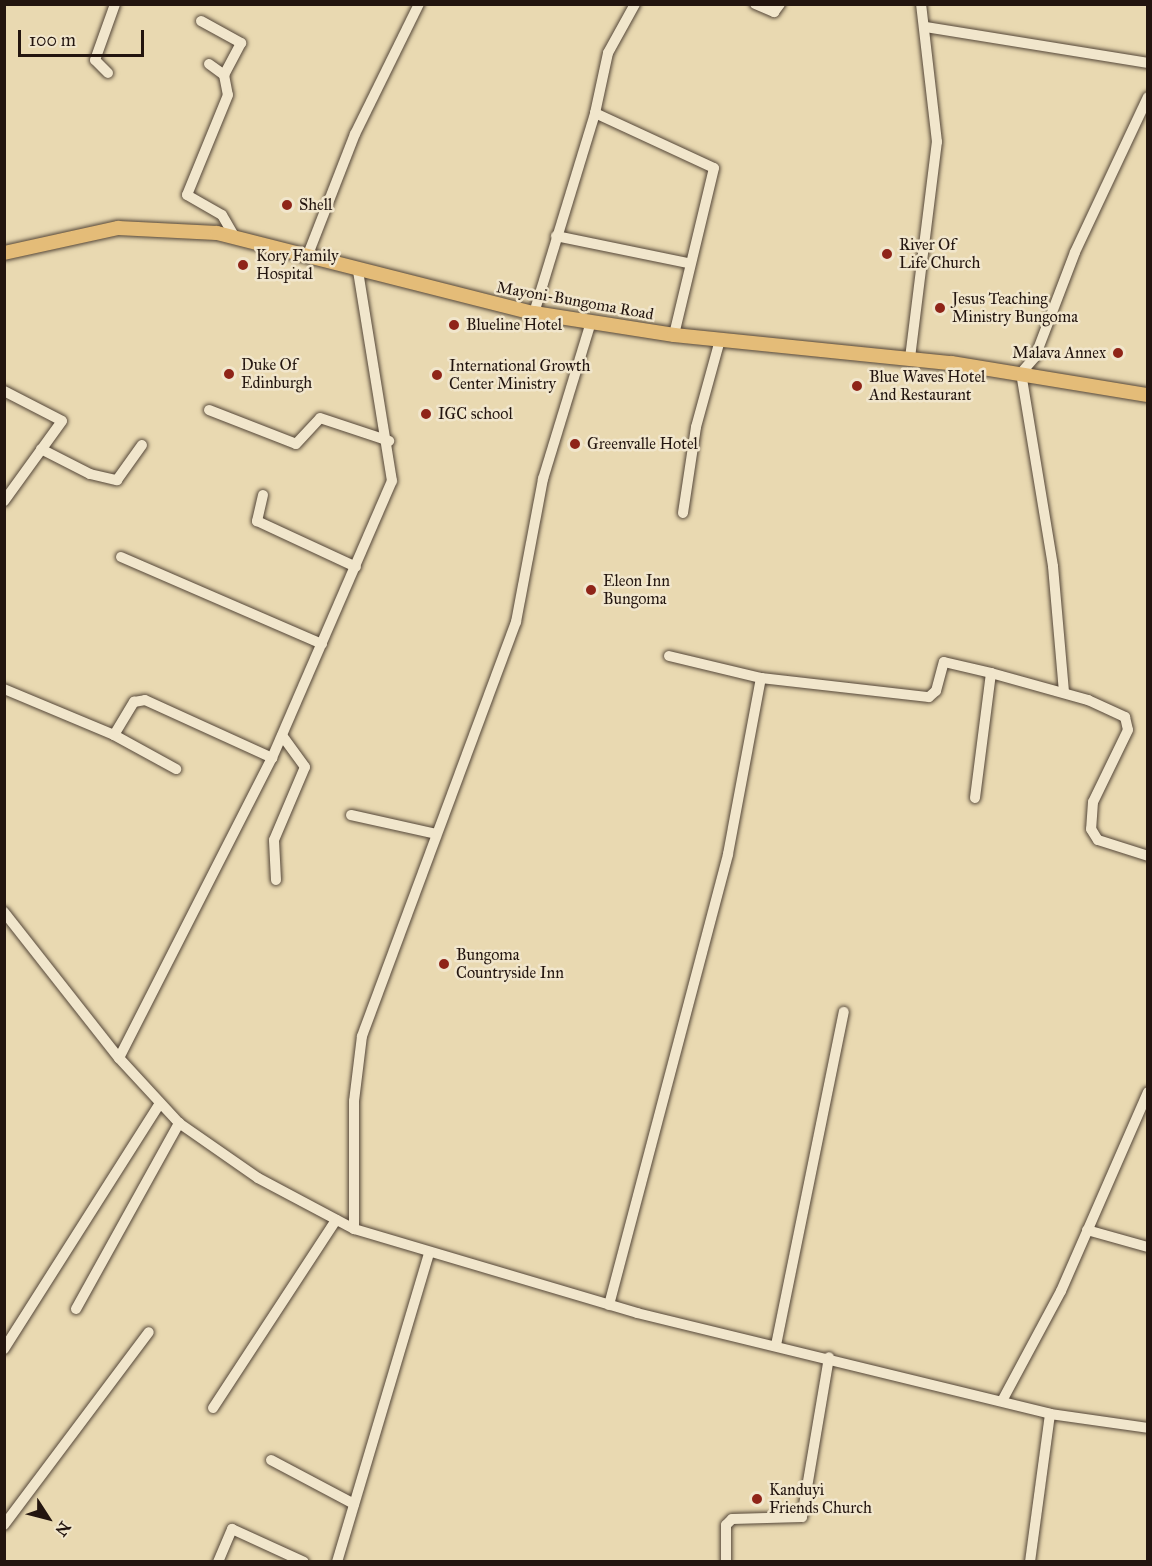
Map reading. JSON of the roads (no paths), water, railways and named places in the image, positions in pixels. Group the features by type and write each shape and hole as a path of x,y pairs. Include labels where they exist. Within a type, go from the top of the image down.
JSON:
{"main road":[{"name":"Mayoni-Bungoma Road","path":"4,253 118,228 234,236 307,257 534,313 674,335 910,358 1021,373 1148,395"}],"street":[{"path":"108,73 94,60 115,4"},
{"path":"307,257 356,134 419,4"},
{"path":"534,313 595,113 608,53 635,4"},
{"path":"755,4 774,12 780,4"},
{"path":"910,358 937,142 926,27 921,4"},
{"path":"201,21 241,43 224,75 228,95 187,195 222,215 234,236"},
{"path":"926,27 1148,63"},
{"path":"209,64 224,75"},
{"path":"1064,692 1053,566 1021,373 1035,357 1075,252 1148,97"},
{"path":"595,113 712,165 688,263 674,335"},
{"path":"556,236 688,263"},
{"path":"119,1058 272,758 394,475 358,270"},
{"path":"354,1229 354,1101 362,1036 435,834 516,622 543,479 591,322"},
{"path":"683,513 696,427 720,340"},
{"path":"4,391 62,421 4,501"},
{"path":"209,410 296,444 320,418 389,441"},
{"path":"41,448 90,474 117,480 142,445"},
{"path":"263,495 257,521 356,567"},
{"path":"121,557 322,644"},
{"path":"669,656 761,678 929,697 936,691 944,662 1064,692 1121,713 1128,721 1093,802 1091,829 1098,840 1148,856"},
{"path":"975,798 991,673"},
{"path":"609,1305 728,854 761,678"},
{"path":"4,689 114,735 176,769"},
{"path":"114,735 134,702 144,700 272,758"},
{"path":"276,880 274,840 305,767 282,735"},
{"path":"351,816 435,834"},
{"path":"4,912 119,1058 159,1105 179,1124 258,1178 354,1229 609,1305 829,1357 1050,1414 1148,1428"},
{"path":"776,1345 844,1012"},
{"path":"1002,1401 1087,1230 1148,1092"},
{"path":"4,1349 159,1105"},
{"path":"76,1309 179,1124"},
{"path":"213,1408 336,1220"},
{"path":"1087,1230 1148,1247"},
{"path":"337,1562 429,1253"},
{"path":"4,1525 148,1332"},
{"path":"726,1562 726,1525 732,1519 802,1517 829,1357"},
{"path":"1030,1562 1050,1414"},
{"path":"271,1460 354,1504"},
{"path":"218,1562 232,1529 304,1562"}],"place":[{"name":"Shell","path":"287,205"},
{"name":"River Of Life Church","path":"887,254"},
{"name":"Kory Family Hospital","path":"243,265"},
{"name":"Jesus Teaching Ministry Bungoma","path":"940,308"},
{"name":"Blueline Hotel","path":"454,325"},
{"name":"Malava Annex","path":"1118,353"},
{"name":"Duke Of Edinburgh","path":"229,374"},
{"name":"International Growth Center Ministry","path":"437,375"},
{"name":"Blue Waves Hotel And Restaurant","path":"857,386"},
{"name":"IGC school","path":"426,414"},
{"name":"Greenvalle Hotel","path":"575,444"},
{"name":"Eleon Inn Bungoma","path":"591,590"},
{"name":"Bungoma Countryside Inn","path":"444,964"},
{"name":"Kanduyi Friends Church","path":"757,1499"}]}
